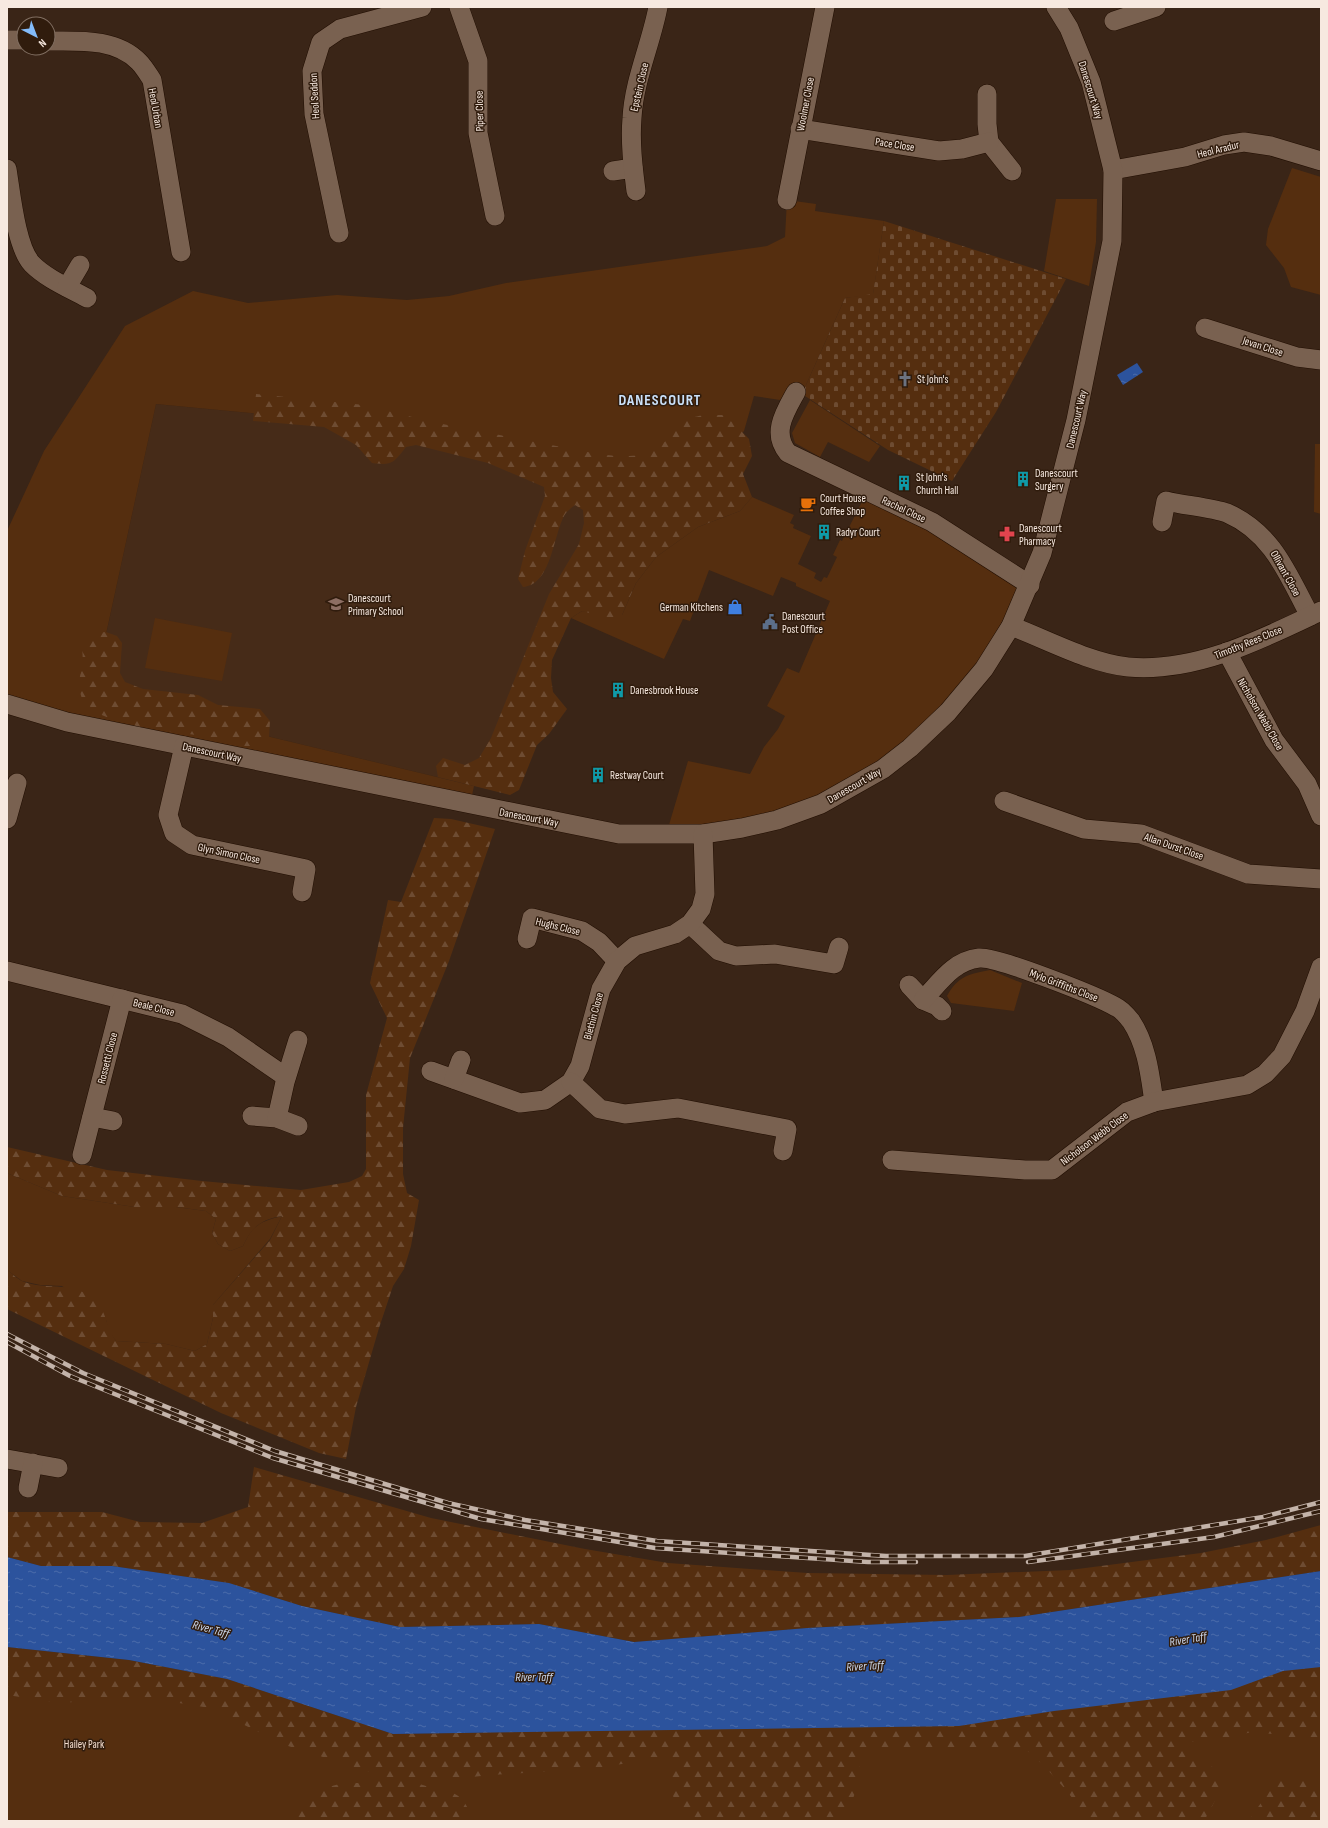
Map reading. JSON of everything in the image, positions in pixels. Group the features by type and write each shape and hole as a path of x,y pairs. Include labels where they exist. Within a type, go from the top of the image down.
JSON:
{"street":[{"name":"Heol Seddon","path":"339,232 314,114 312,71 321,42 340,29 422,7"},
{"name":"Piper Close","path":"459,7 478,61 478,133 495,216"},
{"name":"Epstein Close","path":"636,192 633,168 632,117 638,85 654,30 658,7"},
{"name":"Woolmer Close","path":"787,200 825,7"},
{"name":"Danescourt Way","path":"7,704 67,722 619,834 703,834 742,828 821,804 884,769 910,748 948,712 984,669 1011,626 1030,585 1044,546 1076,420 1112,241 1113,170 1091,82 1069,28 1056,7"},
{"path":"1114,21 1156,7"},
{"name":"Heol Urban","path":"56,41 95,42 123,51 139,62 152,80 181,252"},
{"path":"987,94 987,124 989,142 1012,171"},
{"name":"Pace Close","path":"800,129 939,151 962,149 989,142"},
{"name":"Heol Aradur","path":"1113,170 1185,157 1224,145 1244,142 1272,146 1321,161"},
{"path":"613,171 633,168"},
{"path":"7,169 22,248 31,263 43,273 87,298"},
{"path":"67,287 80,265"},
{"name":"Jevan Close","path":"1205,328 1297,357 1321,360"},
{"name":"Rachel Close","path":"796,392 777,412 779,438 782,446 788,453 932,522 1030,585"},
{"name":"Ollivant Close","path":"1162,522 1166,501 1226,513 1252,529 1272,547 1315,614"},
{"name":"Timothy Rees Close","path":"1011,626 1094,659 1128,667 1152,667 1181,664 1227,652 1315,614"},
{"name":"Nicholson Webb Close","path":"1227,652 1274,740 1314,780 1321,816"},
{"name":"Glyn Simon Close","path":"184,746 168,815 174,833 192,845 306,869 302,892"},
{"path":"8,813 17,783"},
{"name":"Allan Durst Close","path":"1004,801 1084,829 1141,834 1248,874 1321,879"},
{"name":"Blethin Close","path":"431,1071 520,1103 545,1100 571,1082 580,1066 600,989 617,961 635,946 675,934 690,924 700,909 705,894 703,834"},
{"name":"Hughs Close","path":"527,939 532,918 582,931 599,942 617,961"},
{"path":"690,924 719,951 736,956 775,954 834,964 839,947"},
{"name":"Mylo Griffiths Close","path":"923,1000 954,966 980,958 1002,961 1098,998 1117,1007 1131,1021 1148,1064 1154,1102"},
{"name":"Nicholson Webb Close","path":"892,1160 1026,1170 1052,1170 1127,1112 1154,1102 1247,1085 1265,1074 1282,1056 1305,1011 1321,967"},
{"name":"Beale Close","path":"7,970 182,1014 228,1038 286,1077"},
{"path":"909,985 923,1000 937,1006 942,1011"},
{"name":"Rossetti Close","path":"82,1155 122,999"},
{"path":"277,1118 286,1077 298,1040"},
{"path":"454,1079 461,1060"},
{"path":"571,1082 600,1110 625,1114 678,1108 787,1129 783,1151"},
{"path":"252,1116 277,1118 298,1126"},
{"path":"92,1117 113,1121"},
{"path":"7,1459 58,1468"},
{"path":"28,1488 33,1463"}],"shaded area":[{"name":"Danescourt Primary School","path":"156,404 358,423 616,489 474,786 93,694"}],"green space":[{"path":"1292,168 1321,177 1321,295 1291,287 1284,268 1266,245 1268,229"},
{"path":"1056,199 1097,199 1096,242 1089,286 1044,271"},
{"path":"787,200 816,204 815,211 884,221 873,295 845,298 802,394 789,391 780,400 754,396 744,431 732,443 626,494 358,423 156,404 93,694 474,786 470,805 7,704 7,531 44,451 125,326 193,291 248,303 337,295 407,300 449,296 506,283 767,246 785,237"},
{"path":"884,221 1066,279 996,412 952,481 888,450 802,394 845,298 873,294"},
{"path":"256,394 364,405 432,422 598,454 620,456 641,455 657,449 676,429 694,417 706,415 725,415 749,439 752,456 743,474 752,497 740,511 698,527 656,557 636,583 622,615 615,620 582,611 571,618 552,660 551,678 553,692 567,709 549,734 537,745 519,790 510,795 438,777 436,766 443,758 465,765 479,758 491,738 549,594 579,544 584,523 583,510 575,505 566,513 560,525 550,559 540,578 532,584 523,587 518,579 525,551 545,496 544,487 488,463 416,445 406,447 392,462 384,464 372,463 356,445 324,427 253,421"},
{"path":"810,400 880,446 869,462 828,442 820,457 795,443 792,433"},
{"path":"1315,444 1321,444 1321,514 1314,512"},
{"path":"867,492 1030,585 948,712 821,804 666,835 688,761 750,774 764,747 778,729 785,716 767,706 787,668 799,673 830,601 796,586 796,583 781,577 773,596 709,570 690,621 683,619 664,659 571,618 582,611 622,615 636,583 656,557 698,527 740,511 752,497 794,515 790,523 794,525 793,528 811,536 798,564 816,573 814,578 821,582 824,577 827,578 837,557 833,555 840,540 842,541"},
{"path":"155,618 232,633 222,681 145,668"},
{"path":"106,632 117,636 122,643 120,673 125,682 143,689 198,695 218,705 260,709 270,721 269,737 267,742 258,746 245,746 219,738 128,726 97,713 82,699 78,685 83,663 82,644 94,633"},
{"path":"434,818 451,819 495,829 449,961 410,1058 403,1128 403,1174 407,1193 419,1200 411,1246 404,1269 393,1286 379,1328 356,1407 346,1459 319,1453 221,1413 7,1309 7,1270 20,1280 31,1284 72,1288 82,1291 91,1297 102,1309 116,1341 166,1344 195,1351 207,1344 213,1318 213,1305 270,1240 282,1216 269,1219 258,1225 246,1239 243,1246 230,1251 218,1244 212,1233 216,1219 206,1211 176,1207 135,1207 62,1196 7,1173 7,1147 107,1170 301,1190 349,1182 362,1176 366,1169 366,1095 387,1018 370,983 388,900 401,902"},
{"path":"990,970 1022,983 1014,1011 951,1003 947,996 955,984 970,975"},
{"path":"7,1173 62,1196 135,1207 176,1207 206,1211 216,1219 212,1233 218,1244 230,1251 243,1246 250,1233 258,1225 282,1216 270,1239 213,1305 213,1318 207,1344 195,1351 166,1344 116,1341 109,1332 106,1320 62,1286 40,1285 22,1281 7,1270"},
{"path":"254,1467 431,1518 585,1549 668,1563 807,1573 947,1575 1070,1570 1201,1553 1266,1540 1321,1525 1321,1571 1019,1617 807,1628 634,1642 539,1624 400,1627 302,1606 228,1583 112,1566 41,1566 7,1557 7,1512 102,1512 140,1522 202,1523 248,1507"},
{"path":"7,1647 129,1660 227,1679 393,1734 959,1726 1054,1711 1231,1690 1283,1671 1321,1667 1321,1739 1295,1740 1273,1734 1252,1732 1226,1738 1195,1741 1179,1746 1204,1760 1217,1774 1219,1789 1213,1805 1204,1821 1089,1821 1059,1782 1023,1747 859,1750 860,1782 847,1812 838,1821 691,1821 674,1799 669,1786 670,1772 679,1759 668,1757 589,1769 452,1779 409,1779 419,1784 455,1794 462,1799 468,1808 472,1821 290,1821 308,1799 323,1789 340,1784 363,1783 383,1776 285,1745 210,1708 142,1697 60,1703 7,1695"},
{"name":"Hailey Park","path":"7,1656 363,1742 1321,1662 1321,1821 7,1821"},
{"path":"1297,1777 1321,1780 1321,1821 1248,1821 1274,1785 1283,1778"}],"water":[{"path":"1137,363 1143,372 1123,385 1117,375"},
{"name":"River Taff","path":"7,1557 41,1566 112,1566 229,1583 302,1606 400,1627 539,1624 634,1642 807,1628 1019,1617 1321,1571 1321,1667 1283,1671 1231,1690 1054,1711 959,1726 393,1734 227,1679 129,1660 7,1647"}],"railway":[{"path":"7,1334 83,1373 275,1451 448,1503 525,1520 657,1541 886,1556 1025,1556 1263,1517 1321,1502"},
{"path":"7,1342 70,1376 273,1458 481,1519 655,1548 868,1562 916,1562"},
{"path":"1028,1562 1214,1537 1321,1511"}],"place":[{"name":"St John's","path":"905,379"},
{"name":"Danescourt Surgery","path":"1023,479"},
{"name":"St John's Church Hall","path":"904,483"},
{"name":"Court House Coffee Shop","path":"808,504"},
{"name":"Radyr Court","path":"824,532"},
{"name":"Danescourt Pharmacy","path":"1007,534"},
{"name":"Danescourt Primary School","path":"336,604"},
{"name":"German Kitchens","path":"735,607"},
{"name":"Danescourt Post Office","path":"770,622"},
{"name":"Danesbrook House","path":"618,690"},
{"name":"Restway Court","path":"598,775"}],"district":[{"name":"DANESCOURT","path":"660,400"}]}
